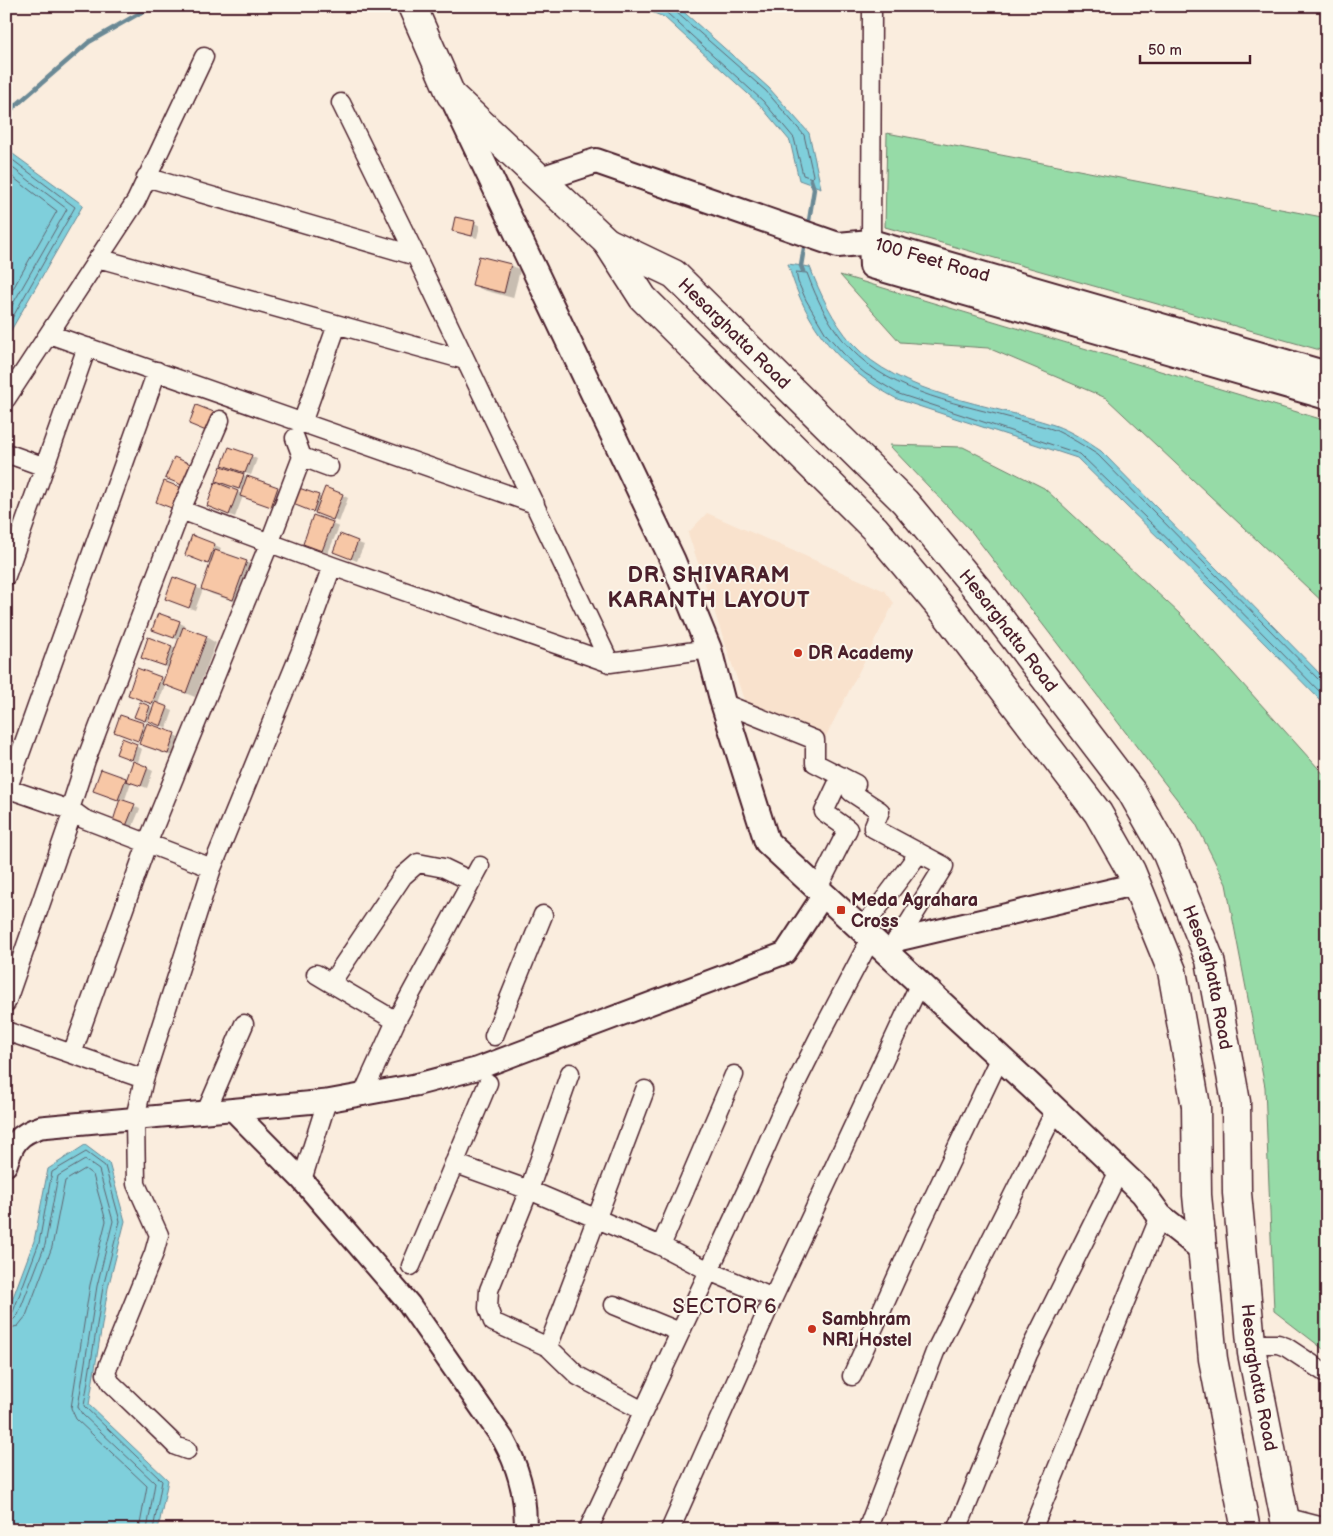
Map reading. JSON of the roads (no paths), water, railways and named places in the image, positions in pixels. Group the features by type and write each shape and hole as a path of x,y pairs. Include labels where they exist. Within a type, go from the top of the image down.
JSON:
{"main road":[{"path":"412,6 451,95 673,561 709,649 723,703 767,842 821,891 881,941 920,983 1056,1109 1143,1193 1160,1216 1202,1250"},
{"path":"451,95 607,242"},
{"path":"540,179 596,161 838,245 871,242"},
{"name":"Hesarghatta Road","path":"607,242 643,298 875,529 947,615 1098,813 1131,871 1172,971 1196,1106 1197,1195 1213,1359 1246,1530"},
{"name":"Hesarghatta Road","path":"607,242 674,274 904,502 978,590 1131,791 1167,854 1210,960 1236,1102 1237,1193 1251,1344 1285,1523"},
{"name":"100 Feet Road","path":"1327,374 871,242 872,266 1327,398"}],"street":[{"path":"871,242 872,6"},
{"path":"6,398 136,201 204,57"},
{"path":"342,103 610,662"},
{"path":"146,178 416,256"},
{"path":"98,258 465,360"},
{"path":"72,1054 147,844 269,544 302,457 299,430 337,325"},
{"path":"49,334 157,372 299,430 534,504"},
{"path":"6,576 87,347"},
{"path":"157,372 7,790 73,811 84,819 212,868"},
{"path":"6,1003 73,811 71,806 86,760 181,510 220,420"},
{"path":"6,453 45,467"},
{"path":"302,457 329,466"},
{"path":"181,510 269,544 610,662 709,649"},
{"path":"186,1450 176,1446 168,1439 111,1383 106,1374 156,1248 159,1236 136,1184 135,1118 144,1079 212,868 303,646 332,566"},
{"path":"723,703 815,740 815,763 856,784 851,792 880,811 873,828 944,866 881,941"},
{"path":"6,1165 12,1146 22,1136 34,1129 48,1126 327,1101 415,1086 476,1069 785,952 821,891 848,829 824,812 841,776"},
{"path":"881,941 919,853"},
{"path":"331,983 402,876 418,863 444,868 471,882"},
{"path":"362,1096 396,1021 480,866"},
{"path":"588,1530 781,1113 869,942 881,941 1136,884"},
{"path":"494,1036 543,915"},
{"path":"316,974 396,1021"},
{"path":"670,1530 773,1298 920,983"},
{"path":"206,1112 244,1024"},
{"path":"6,1031 144,1079"},
{"path":"852,1376 917,1232 1000,1057"},
{"path":"570,1072 529,1190 490,1290 488,1308 493,1322 548,1347 578,1376 642,1411"},
{"path":"661,1246 734,1075"},
{"path":"411,1266 488,1083"},
{"path":"548,1347 598,1219 645,1090"},
{"path":"302,1180 327,1101"},
{"path":"867,1530 936,1352 1056,1109"},
{"path":"233,1110 302,1180 410,1304 503,1439 522,1483 525,1530"},
{"path":"454,1163 529,1190 598,1219 661,1246 709,1271 773,1298"},
{"path":"957,1530 1028,1354 1119,1170"},
{"path":"1032,1530 1160,1216"},
{"path":"614,1305 680,1332"},
{"path":"1251,1344 1278,1344 1286,1347 1327,1374"},
{"path":"1285,1523 1327,1528"}],"water":[{"path":"636,6 677,6 769,88 809,133 821,188 799,180 790,141 759,104 664,17"},
{"path":"6,149 83,205 6,339"},
{"path":"788,264 810,267 828,307 845,335 872,361 894,375 947,396 1054,425 1072,433 1101,451 1327,681 1327,707 1211,589 1077,458 897,399 858,374 842,359 815,326 795,287"},
{"path":"85,1145 109,1163 125,1221 108,1288 89,1405 168,1480 158,1530 6,1530 6,1316 34,1241 48,1169"}],"waterway":[{"path":"6,114 89,42 152,6"},
{"path":"808,227 814,189 811,180"},
{"path":"803,271 801,266 805,242"}],"place":[{"name":"DR Academy","path":"798,653"},
{"name":"Meda Agrahara Cross","path":"841,910"},
{"name":"Sambhram NRI Hostel","path":"812,1329"}],"district":[{"name":"DR. SHIVARAM KARANTH LAYOUT","path":"709,586"},
{"name":"SECTOR 6","path":"725,1306"}]}
